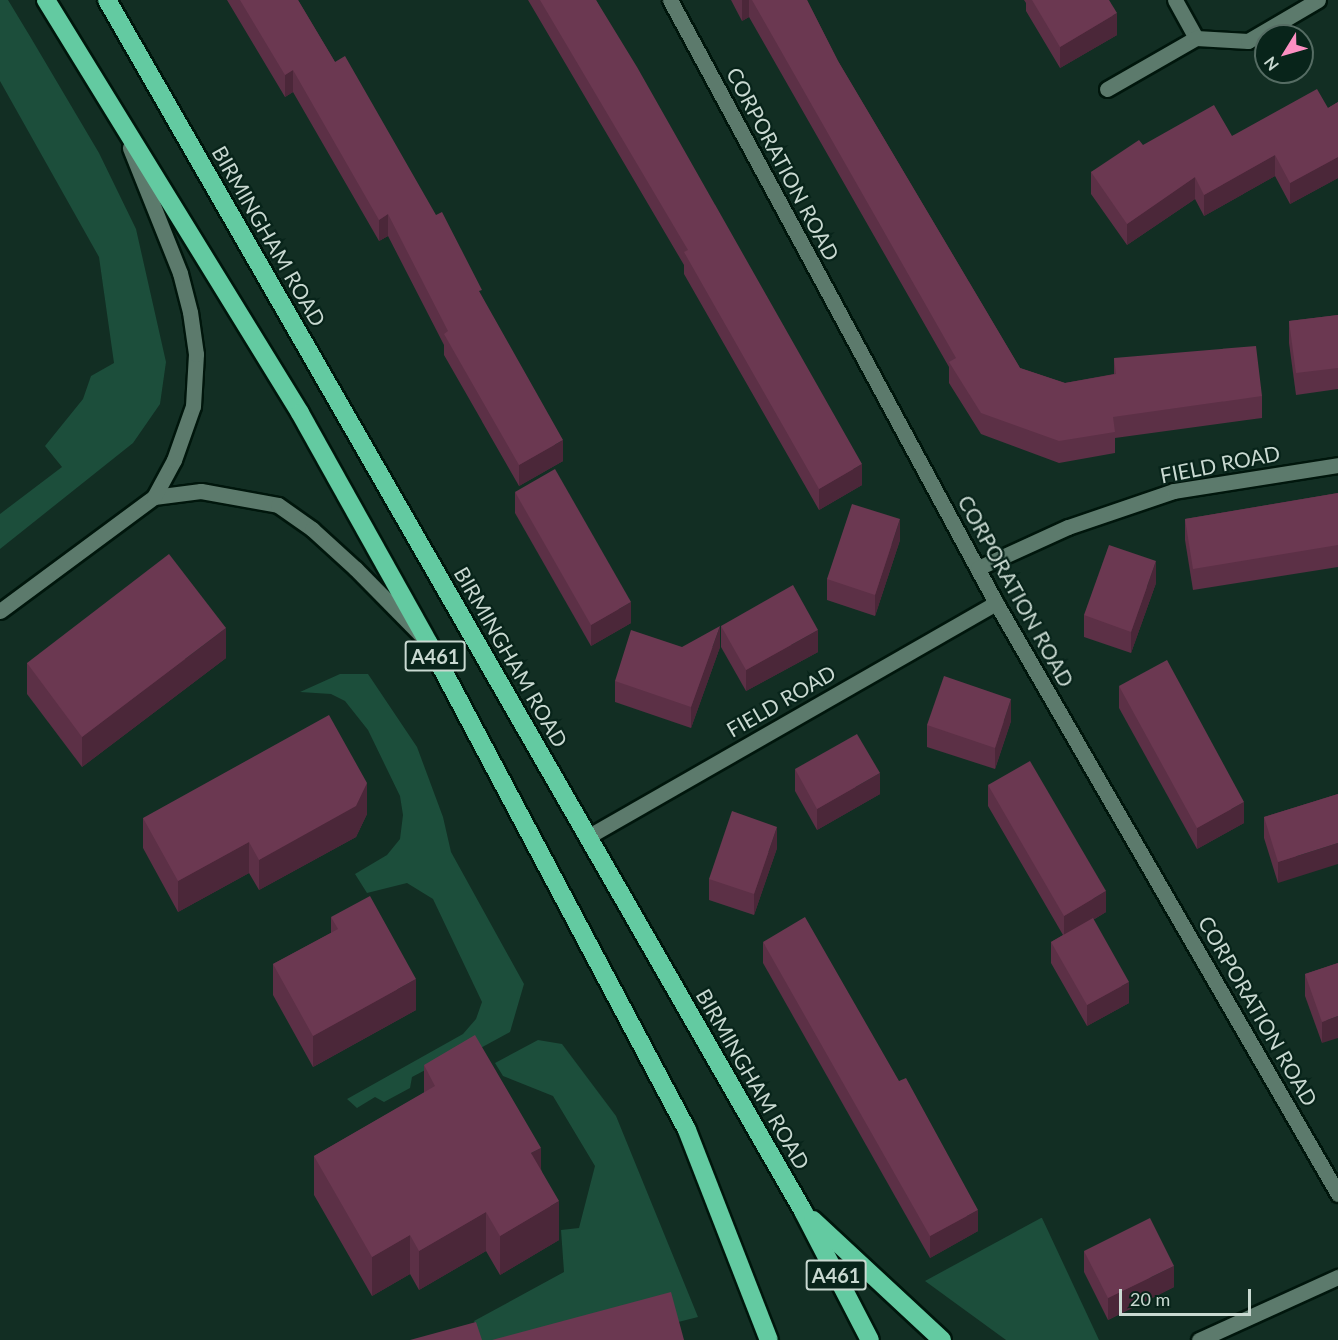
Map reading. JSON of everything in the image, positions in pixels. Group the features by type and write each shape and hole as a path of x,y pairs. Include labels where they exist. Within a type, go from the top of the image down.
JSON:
{"highway":[{"name":"A461","path":"46,0 300,413 429,644 687,1130 769,1340"},
{"name":"BIRMINGHAM ROAD","path":"107,0 803,1211 870,1340"},
{"path":"803,1211 942,1340"}],"street":[{"name":"CORPORATION ROAD","path":"670,0 996,603 1338,1194"},
{"path":"1175,0 1196,38"},
{"path":"1107,89 1196,38 1248,41 1318,0"},
{"path":"0,611 154,497 174,460 193,406 196,354 180,273 115,111"},
{"name":"FIELD ROAD","path":"978,568 1068,527 1174,491 1338,465"},
{"path":"154,497 201,491 278,506 312,529 356,568 429,644"},
{"name":"FIELD ROAD","path":"589,836 996,603"},
{"path":"1207,1338 1338,1277"}],"green space":[{"path":"0,0 8,0 31,38 99,153 136,229 166,362 160,404 133,443 0,549 0,514 62,467 45,446 83,399 91,376 114,363 99,257 0,81"},
{"path":"340,674 368,674 417,747 443,817 451,852 524,984 510,1032 464,1057 452,1056 412,1077 410,1088 384,1102 375,1097 357,1108 347,1099 463,1034 476,1019 482,1002 433,899 407,883 367,893 355,874 387,855 400,839 403,815 400,796 368,730 345,701 331,694 300,692"},
{"path":"538,1040 562,1044 616,1116 698,1317 607,1340 481,1340 474,1321 564,1272 561,1230 579,1228 595,1166 553,1096 503,1076 495,1063"},
{"path":"1041,1218 1099,1340 1006,1340 925,1281"}],"building":[{"path":"240,0 298,0 335,62 345,56 436,215 442,212 482,290 479,291 563,440 519,465 444,334 448,331 388,214 379,220 293,70 285,75"},
{"path":"540,0 596,0 637,67 862,464 819,489 684,252 688,250"},
{"path":"752,0 807,0 838,61 1020,368 1065,383 1116,374 1114,358 1256,346 1262,396 1113,417 1115,432 1059,441 981,413 949,362 956,358"},
{"path":"1032,0 1109,0 1117,13 1060,47"},
{"path":"1317,89 1328,108 1338,102 1338,157 1290,183 1275,155 1204,195 1195,177 1127,224 1091,172 1139,140 1143,145 1214,105 1232,136"},
{"path":"1338,315 1338,368 1296,373 1289,321"},
{"path":"555,469 631,602 591,625 515,492"},
{"path":"1338,493 1338,545 1193,569 1185,519"},
{"path":"852,504 900,519 875,595 827,579"},
{"path":"1109,545 1156,561 1131,632 1084,615"},
{"path":"169,554 226,628 82,737 27,663"},
{"path":"793,585 818,630 746,670 721,626"},
{"path":"720,626 691,707 615,681 631,630 682,647"},
{"path":"1167,660 1244,802 1197,828 1119,686"},
{"path":"944,676 1011,699 995,748 927,725"},
{"path":"329,715 367,783 356,806 259,860 249,842 178,881 143,818"},
{"path":"857,734 880,773 817,809 795,769"},
{"path":"1030,761 1106,891 1064,916 988,785"},
{"path":"1338,794 1338,843 1278,862 1264,817"},
{"path":"732,811 777,827 754,894 709,879"},
{"path":"370,896 416,979 313,1036 273,964 338,929 331,917"},
{"path":"805,917 899,1081 906,1078 978,1210 930,1236 763,942"},
{"path":"1093,918 1129,982 1087,1005 1051,942"},
{"path":"1338,963 1338,1016 1322,1022 1305,974"},
{"path":"475,1035 541,1148 531,1153 559,1201 500,1236 486,1212 419,1251 410,1235 372,1257 314,1156 435,1086 424,1065"},
{"path":"1150,1218 1174,1266 1108,1298 1084,1251"},
{"path":"671,1292 684,1340 492,1340"},
{"path":"476,1322 482,1340 410,1340"}]}
